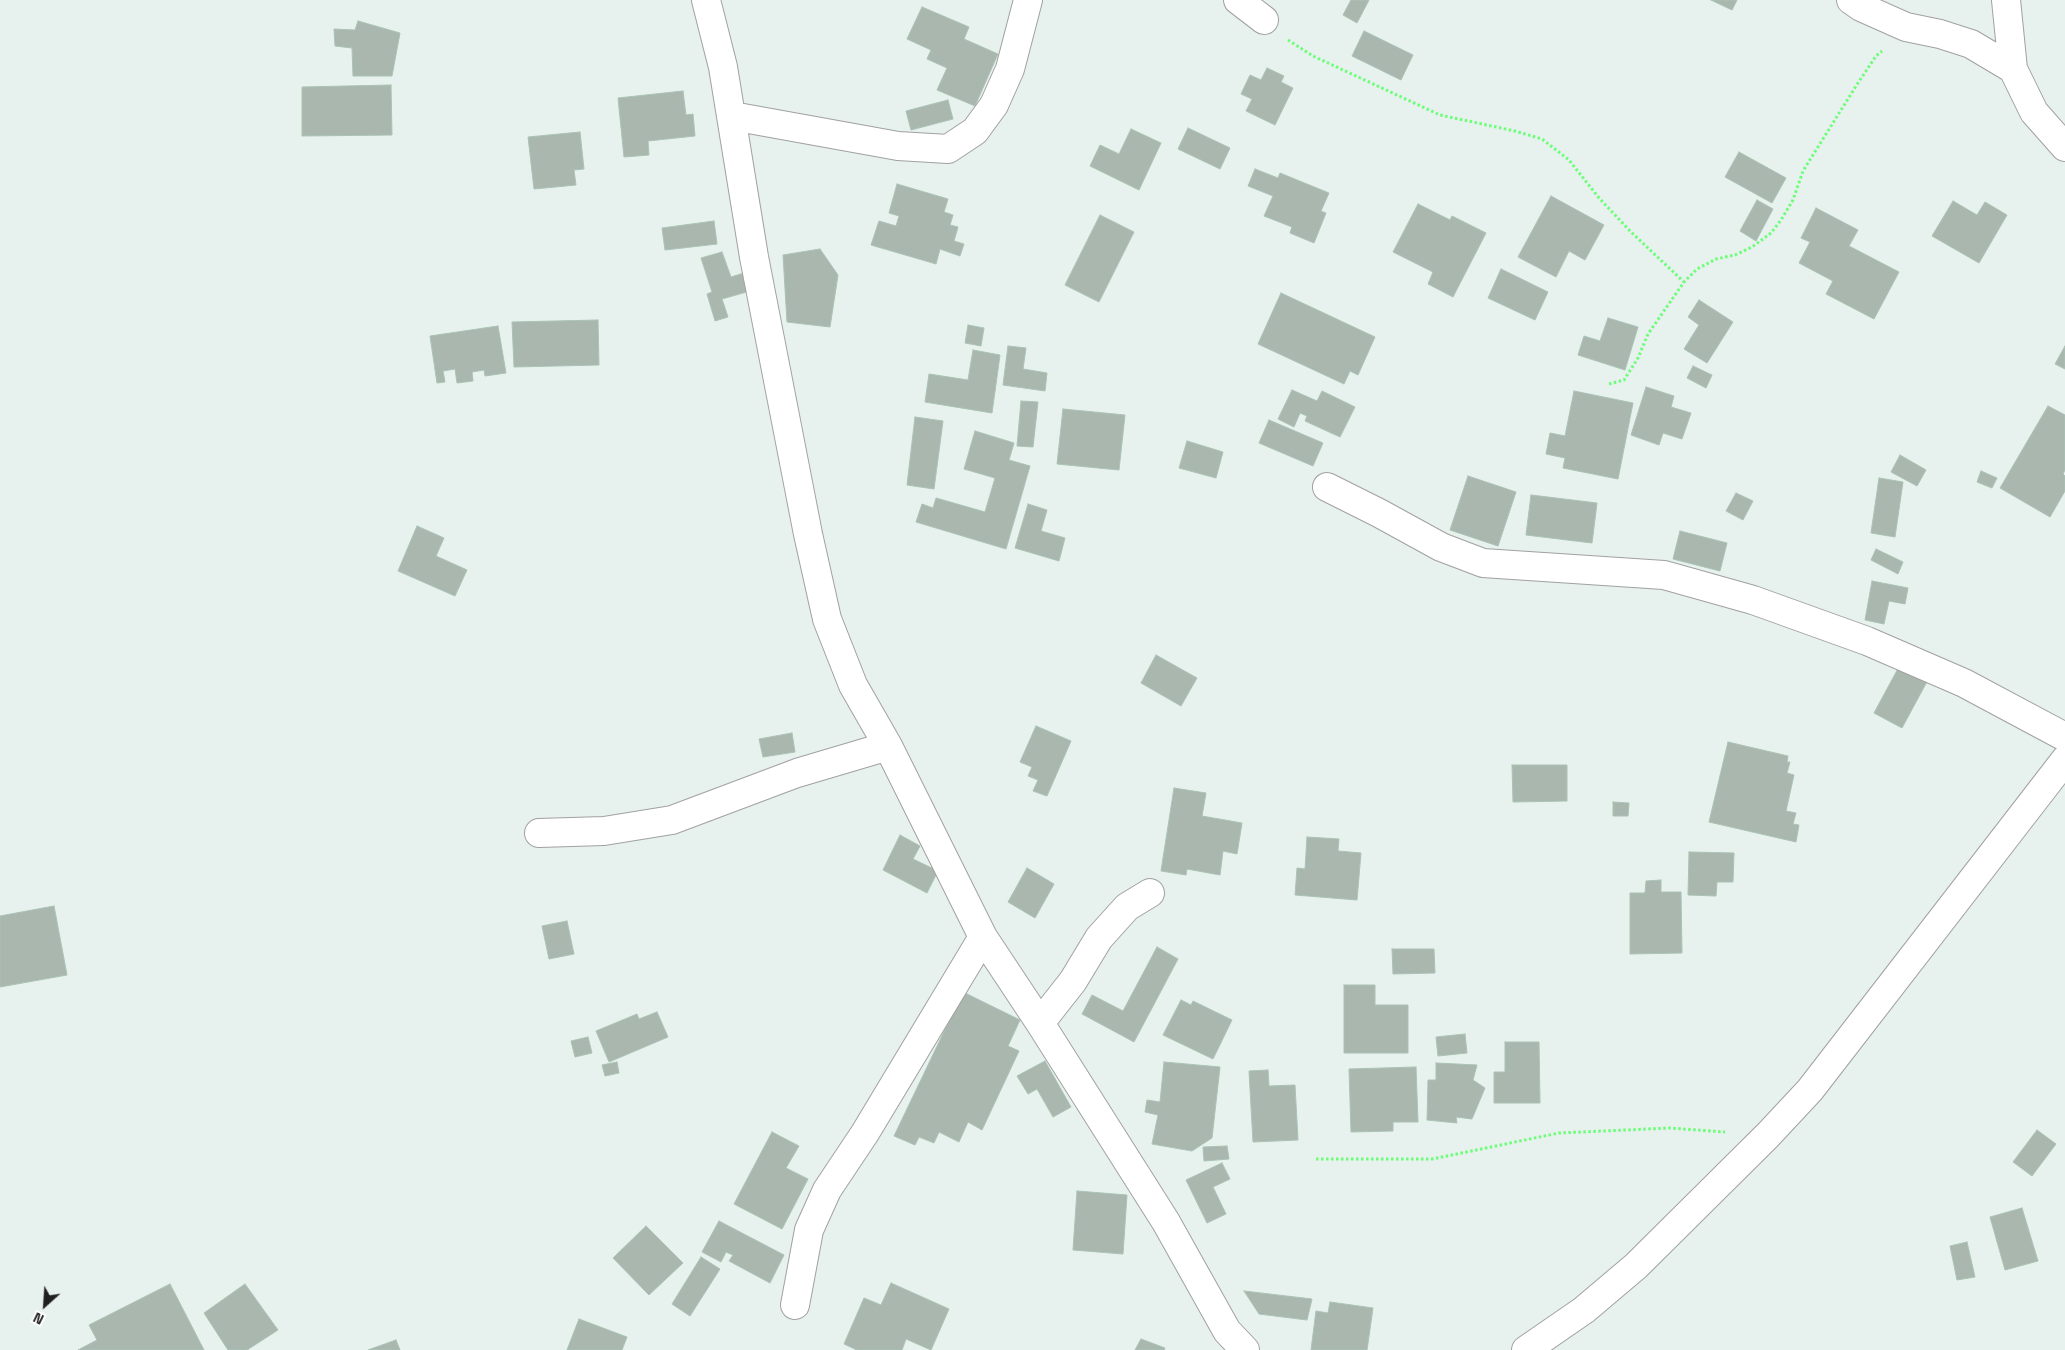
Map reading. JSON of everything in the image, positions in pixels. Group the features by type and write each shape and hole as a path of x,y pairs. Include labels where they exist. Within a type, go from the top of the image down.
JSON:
{"street":[{"path":"706,0 723,68 754,257 808,534 827,619 853,685 888,746 983,937 1166,1222 1227,1331 1245,1350"},
{"path":"732,116 898,146 948,149 975,131 994,105 1010,69 1028,0"},
{"path":"1238,0 1264,20"},
{"path":"1851,0 1861,7 1906,27 1971,44 2013,69"},
{"path":"2006,0 2013,69 2034,112 2065,147"},
{"path":"1327,487 1441,547 1483,563 1664,575 1753,600 1867,641 1964,683 2065,738"},
{"path":"539,833 604,831 672,820 797,773 888,746"},
{"path":"1526,1350 1584,1310 1636,1266 1768,1135 1810,1090 2065,760"},
{"path":"1040,1023 1073,981 1100,938 1127,907 1150,893"},
{"path":"795,1305 809,1230 827,1190 865,1133 983,937"}],"path":[{"path":"1264,20 1290,42 1313,56 1440,115 1515,130 1542,140 1569,160 1599,198 1631,232 1684,282"},
{"path":"1609,384 1624,380 1638,358 1648,334 1684,282 1697,269 1716,259 1735,255 1752,247 1770,233 1781,220 1794,200 1803,171 1876,56 1893,42 1928,32"},
{"path":"1316,1159 1432,1158 1568,1133 1670,1128 1768,1135"}],"building":[{"path":"1351,0 1369,0 1357,23 1343,15"},
{"path":"1711,0 1737,0 1732,10"},
{"path":"922,7 969,27 964,39 998,54 975,106 937,90 947,68 927,59 931,50 907,39"},
{"path":"358,21 400,33 392,76 353,76 352,48 335,46 334,29 355,30"},
{"path":"1364,31 1413,55 1401,80 1352,56"},
{"path":"1267,68 1284,76 1281,82 1293,88 1275,125 1246,111 1252,99 1241,94 1250,75 1261,80"},
{"path":"391,85 392,135 302,136 302,87"},
{"path":"683,91 686,115 693,114 695,136 648,141 649,155 624,157 618,98"},
{"path":"948,100 953,119 911,130 906,111"},
{"path":"1188,128 1230,148 1220,169 1178,149"},
{"path":"1131,129 1161,143 1139,190 1090,166 1100,145 1119,154"},
{"path":"580,132 584,169 574,170 576,185 534,189 528,137"},
{"path":"1739,152 1786,178 1772,203 1725,177"},
{"path":"1255,169 1278,178 1280,173 1329,193 1321,211 1326,213 1314,243 1290,233 1292,227 1264,216 1273,196 1248,186"},
{"path":"897,184 948,199 944,212 953,215 950,225 958,227 954,241 964,244 960,256 940,249 936,264 871,245 879,221 896,226 899,216 889,213"},
{"path":"1551,196 1604,225 1585,260 1569,251 1556,277 1518,257"},
{"path":"1757,200 1773,209 1756,241 1740,231"},
{"path":"1953,201 1977,215 1985,202 2007,215 1979,263 1932,236"},
{"path":"1418,204 1450,220 1452,216 1486,233 1453,297 1428,284 1433,272 1393,252"},
{"path":"1816,208 1858,230 1849,246 1899,272 1874,319 1826,294 1833,281 1799,263 1810,242 1801,238"},
{"path":"1100,215 1134,232 1099,302 1065,285"},
{"path":"714,221 717,244 665,250 662,228"},
{"path":"820,249 838,275 830,327 787,322 783,255"},
{"path":"722,252 731,277 744,273 750,291 722,299 728,317 715,321 707,294 712,292 701,258"},
{"path":"1501,269 1548,292 1535,320 1488,298"},
{"path":"1281,293 1375,337 1358,375 1350,371 1344,384 1258,344"},
{"path":"1699,300 1733,322 1707,363 1684,349 1699,325 1688,317"},
{"path":"1608,318 1638,327 1625,370 1578,355 1584,336 1600,341"},
{"path":"598,320 599,365 514,367 512,322"},
{"path":"968,325 984,328 981,346 965,343"},
{"path":"498,326 506,373 485,376 484,370 472,372 473,381 457,383 455,369 443,371 445,382 437,383 430,336"},
{"path":"1008,346 1026,348 1023,369 1047,373 1045,391 1003,385"},
{"path":"2065,346 2065,369 2055,364"},
{"path":"973,350 1000,355 992,413 925,402 929,374 968,380"},
{"path":"1693,366 1712,375 1706,388 1687,378"},
{"path":"1646,387 1674,396 1671,407 1691,413 1682,439 1663,433 1659,445 1631,435"},
{"path":"1292,390 1317,401 1322,391 1355,407 1340,437 1305,421 1307,416 1300,413 1294,427 1278,419"},
{"path":"1574,391 1633,403 1618,479 1563,468 1565,458 1546,454 1550,433 1565,436"},
{"path":"1021,401 1038,402 1033,447 1017,446"},
{"path":"2048,406 2065,415 2065,470 2063,474 2065,476 2065,491 2050,517 2000,488"},
{"path":"1063,409 1125,415 1119,470 1057,464"},
{"path":"915,417 943,421 934,489 907,485"},
{"path":"1269,420 1323,443 1313,466 1259,443"},
{"path":"975,431 1014,443 1009,460 1030,466 1006,549 916,522 922,504 933,508 936,498 985,512 995,478 964,469"},
{"path":"1187,441 1223,452 1216,478 1179,468"},
{"path":"1900,455 1926,470 1917,486 1891,472"},
{"path":"1981,471 1997,478 1992,488 1977,482"},
{"path":"1468,476 1516,492 1498,546 1450,530"},
{"path":"1879,478 1903,482 1895,537 1871,533"},
{"path":"1736,493 1753,501 1743,520 1726,511"},
{"path":"1531,495 1597,503 1592,543 1526,535"},
{"path":"1028,504 1047,510 1041,531 1065,538 1059,561 1015,548"},
{"path":"417,526 444,538 436,556 467,570 455,596 398,571"},
{"path":"1680,531 1727,543 1720,571 1673,559"},
{"path":"1876,549 1903,562 1898,574 1871,560"},
{"path":"1872,581 1908,588 1905,604 1889,601 1884,624 1865,620"},
{"path":"1156,655 1197,678 1181,706 1141,683"},
{"path":"1901,663 1929,678 1902,728 1874,713"},
{"path":"1036,726 1071,741 1047,796 1033,791 1038,780 1028,776 1032,767 1020,762"},
{"path":"792,733 795,752 763,757 759,739"},
{"path":"1728,742 1788,756 1787,762 1790,762 1787,773 1794,775 1786,811 1796,813 1793,824 1799,825 1796,842 1709,822"},
{"path":"1512,765 1567,765 1567,801 1513,802"},
{"path":"1174,788 1206,793 1202,816 1242,823 1237,854 1223,851 1220,875 1187,869 1186,875 1161,871"},
{"path":"1613,802 1629,803 1628,816 1613,816"},
{"path":"900,835 920,846 913,859 938,871 927,893 883,870"},
{"path":"1307,837 1339,839 1338,851 1361,853 1357,900 1295,895 1297,868 1305,869"},
{"path":"1689,852 1734,853 1733,882 1717,882 1716,896 1688,895"},
{"path":"1027,868 1054,884 1035,918 1008,902"},
{"path":"1661,880 1661,892 1681,892 1682,953 1630,954 1630,893 1645,893 1646,881"},
{"path":"54,906 67,975 0,987 0,916"},
{"path":"567,921 574,954 549,959 542,926"},
{"path":"1157,947 1178,959 1134,1042 1082,1014 1092,995 1123,1011"},
{"path":"1392,949 1434,949 1435,973 1393,974"},
{"path":"1344,985 1375,985 1375,1005 1408,1005 1408,1053 1344,1053"},
{"path":"963,992 1020,1020 1008,1046 1019,1051 982,1130 968,1122 959,1142 939,1132 934,1143 919,1137 915,1145 894,1136"},
{"path":"1181,1000 1191,1005 1193,1001 1232,1020 1213,1059 1163,1035"},
{"path":"657,1012 668,1037 609,1062 596,1031 637,1014 639,1019"},
{"path":"1465,1034 1467,1053 1438,1056 1436,1037"},
{"path":"588,1037 592,1053 575,1057 571,1041"},
{"path":"1505,1042 1539,1042 1540,1103 1494,1103 1494,1072 1505,1072"},
{"path":"1045,1061 1071,1107 1053,1117 1037,1089 1028,1094 1017,1076"},
{"path":"617,1062 619,1073 605,1076 602,1065"},
{"path":"1164,1062 1220,1067 1212,1138 1192,1151 1152,1144 1158,1115 1145,1112 1147,1100 1160,1102"},
{"path":"1436,1063 1477,1065 1473,1080 1485,1088 1472,1119 1456,1117 1457,1123 1427,1120 1428,1080 1436,1080"},
{"path":"1416,1067 1418,1122 1393,1122 1393,1131 1351,1132 1349,1069"},
{"path":"1268,1070 1269,1086 1295,1085 1298,1140 1253,1142 1249,1071"},
{"path":"2037,1130 2056,1144 2032,1176 2013,1162"},
{"path":"772,1132 799,1146 786,1168 808,1179 782,1229 734,1204"},
{"path":"1227,1146 1229,1159 1204,1161 1203,1147"},
{"path":"1222,1163 1230,1179 1213,1187 1226,1214 1207,1223 1186,1180"},
{"path":"1077,1191 1127,1195 1123,1254 1073,1250"},
{"path":"2022,1208 2038,1261 2005,1270 1990,1217"},
{"path":"719,1221 784,1255 770,1283 729,1261 733,1255 726,1252 721,1262 702,1252"},
{"path":"646,1226 683,1263 649,1295 613,1258"},
{"path":"1967,1242 1975,1277 1957,1280 1950,1246"},
{"path":"701,1257 720,1269 690,1316 672,1304"},
{"path":"891,1283 949,1309 931,1350 906,1339 902,1350 857,1350 844,1344 864,1298 881,1305"},
{"path":"170,1284 204,1350 78,1350 97,1340 89,1325"},
{"path":"245,1284 278,1330 247,1350 228,1350 204,1313"},
{"path":"1244,1291 1312,1299 1307,1320 1259,1314"},
{"path":"1330,1302 1373,1308 1367,1350 1311,1350 1316,1311 1328,1313"},
{"path":"579,1319 627,1337 622,1350 567,1350"},
{"path":"1141,1339 1165,1348 1164,1350 1135,1350"},
{"path":"396,1340 400,1350 368,1350"}]}
